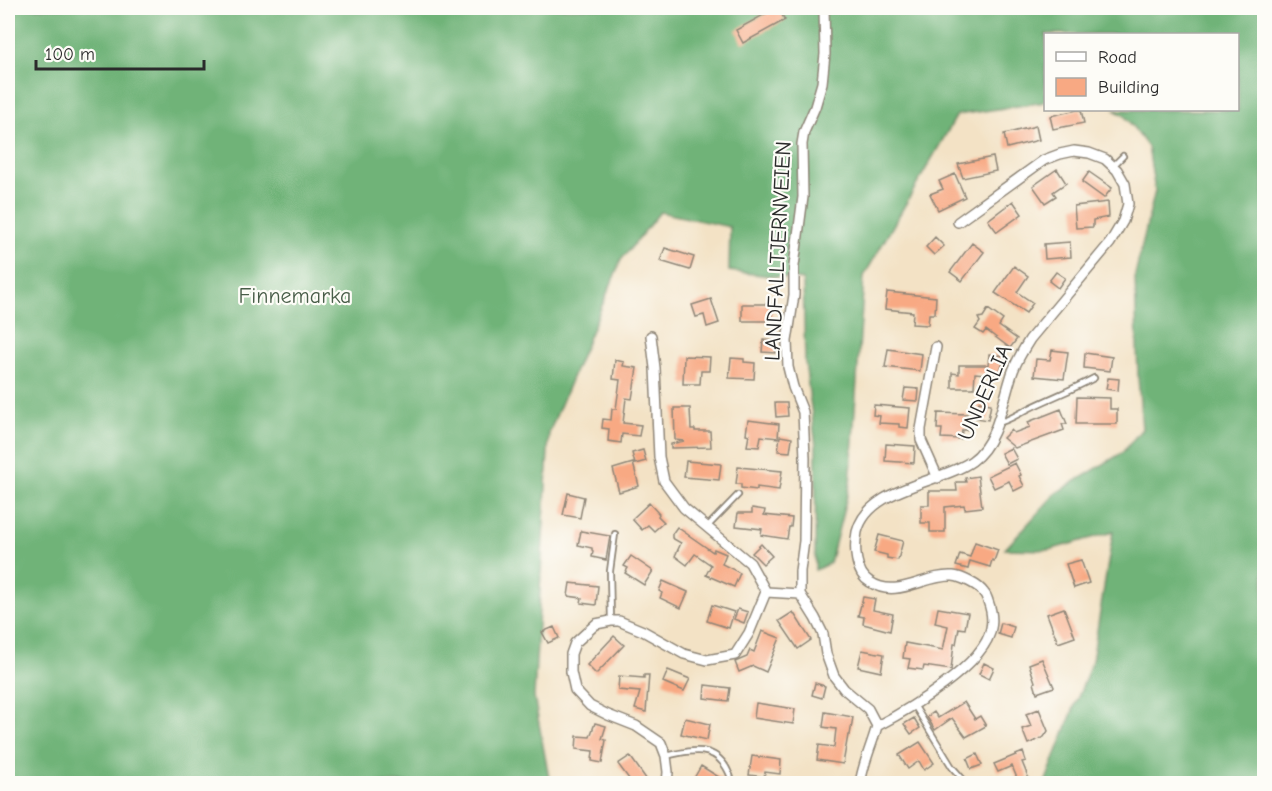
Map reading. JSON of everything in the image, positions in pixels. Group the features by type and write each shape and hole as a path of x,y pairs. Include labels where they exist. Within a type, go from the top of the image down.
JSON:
{"street":[{"name":"LANDFALLTJERNVEIEN","path":"800,594 804,541 803,412 788,367 787,341 794,295 794,266 802,197 802,144 804,132 822,83 825,54 824,8"},
{"path":"958,222 1044,160 1060,154 1074,151 1089,153 1105,159 1113,166"},
{"name":"UNDERLIA","path":"877,726 914,705 962,670 981,651 992,629 991,609 984,592 969,581 954,576 901,588 883,589 867,581 857,565 858,531 865,516 881,500 903,489 959,469 975,459 987,446 1020,354 1110,243 1124,221 1128,204 1125,184 1113,166"},
{"path":"651,336 656,368 659,457 664,481 684,508 750,563 766,592"},
{"path":"936,347 921,440 938,478"},
{"path":"766,592 800,594 823,634 826,654 834,676 844,689 867,709 877,726 872,746 862,768 860,783"},
{"path":"667,783 666,756 661,743 636,726 590,706 575,690 571,654 574,643 596,624 619,621 643,631 684,654 707,660 735,655 749,633 766,592"}],"lane":[{"path":"1113,166 1123,156"},
{"path":"997,423 1094,378"},
{"path":"707,527 738,495"},
{"path":"611,621 610,577 615,534"},
{"path":"914,705 952,767 967,783"},
{"path":"666,756 688,752 710,752 726,767 733,783"}],"green space":[{"name":"Finnemarka","path":"8,8 1264,8 1264,783 1045,783 1092,661 1113,532 1049,550 1005,549 1056,493 1122,453 1142,429 1135,275 1155,191 1148,147 1124,115 1116,111 1239,111 1239,33 1044,33 1044,102 957,115 864,276 850,484 830,563 815,570 816,446 805,362 803,280 729,271 730,227 660,212 621,260 549,433 534,697 550,783 8,783"}],"building":[{"path":"776,8 785,20 743,43 736,30"},
{"path":"1081,111 1084,123 1053,129 1050,116"},
{"path":"1036,126 1039,140 1007,148 1004,134"},
{"path":"993,157 996,171 963,178 958,164"},
{"path":"1057,169 1066,183 1053,192 1056,196 1045,203 1033,186"},
{"path":"1089,172 1112,188 1104,198 1082,182"},
{"path":"955,174 965,197 938,210 930,194 943,189 939,181"},
{"path":"1013,201 1022,214 997,232 988,220"},
{"path":"1108,202 1109,217 1093,220 1093,227 1076,228 1074,206"},
{"path":"935,237 944,246 934,255 926,247"},
{"path":"1070,242 1071,257 1045,259 1044,244"},
{"path":"972,243 984,252 962,281 950,272"},
{"path":"665,248 694,257 690,270 660,261"},
{"path":"1014,266 1028,276 1017,292 1033,303 1026,313 995,293"},
{"path":"1056,272 1065,278 1058,288 1049,281"},
{"path":"887,292 936,297 935,314 929,314 928,325 912,324 913,312 885,309"},
{"path":"711,299 719,323 707,327 704,315 696,317 692,305"},
{"path":"742,304 772,304 772,321 742,321"},
{"path":"988,309 1003,320 999,326 1017,339 1010,348 986,330 983,334 975,329 980,322 978,318 983,317"},
{"path":"763,340 777,341 776,353 762,352"},
{"path":"888,349 922,354 920,371 885,367"},
{"path":"1052,350 1068,352 1064,379 1034,376 1036,359 1050,360"},
{"path":"1085,353 1112,357 1110,371 1084,368"},
{"path":"989,354 1006,356 998,375 975,373 974,388 952,388 952,373 959,374 959,365 988,365"},
{"path":"684,356 710,357 709,371 701,371 700,384 683,384"},
{"path":"731,358 755,363 754,379 729,378"},
{"path":"615,360 624,362 623,366 637,368 632,399 626,398 623,423 641,425 639,436 622,434 621,443 608,441 609,429 602,428 603,419 611,420 612,409 616,409 620,380 613,379"},
{"path":"1108,378 1119,379 1118,391 1106,389"},
{"path":"905,388 919,389 918,401 903,400"},
{"path":"1077,397 1110,398 1110,409 1117,409 1117,424 1076,424"},
{"path":"979,402 991,404 988,420 976,418"},
{"path":"775,403 787,403 788,416 776,417"},
{"path":"874,405 910,408 908,428 899,427 899,424 879,423 880,416 873,415"},
{"path":"674,408 690,408 691,429 710,431 711,447 671,448 671,444 684,441 675,440"},
{"path":"1061,409 1067,424 1062,424 1064,430 1015,448 1003,438 1011,430 1014,433 1030,427 1028,422"},
{"path":"938,413 967,414 966,430 962,430 961,439 941,438 942,429 937,429"},
{"path":"748,420 779,424 778,438 761,436 759,447 747,446"},
{"path":"780,436 792,438 790,452 778,451"},
{"path":"886,444 915,446 914,463 885,461"},
{"path":"1011,448 1017,459 1007,464 1001,453"},
{"path":"643,450 646,461 635,464 632,453"},
{"path":"686,461 721,464 719,480 684,477"},
{"path":"633,463 639,486 619,492 613,469"},
{"path":"1015,463 1024,486 1014,491 1009,481 994,488 988,476"},
{"path":"738,467 782,471 779,490 757,487 757,490 741,488 741,484 736,484"},
{"path":"978,476 982,507 965,509 964,505 945,507 945,532 930,532 930,523 921,523 921,505 929,505 929,491 957,491 956,482 966,482 965,478"},
{"path":"568,493 584,497 580,518 563,515"},
{"path":"649,503 664,522 654,531 648,525 642,530 632,519"},
{"path":"752,508 765,510 764,515 792,518 787,539 761,535 762,529 736,526 738,513 752,513"},
{"path":"677,527 713,552 714,549 726,554 722,564 740,573 734,587 706,575 711,565 695,554 687,565 675,556 681,543 672,538"},
{"path":"581,531 610,536 606,560 592,557 592,548 578,545"},
{"path":"879,535 903,541 898,560 874,552"},
{"path":"975,542 998,550 990,567 970,561 968,569 956,566 960,554 970,557"},
{"path":"761,544 772,556 763,564 752,553"},
{"path":"631,556 653,571 644,585 625,573 628,568 624,566"},
{"path":"1081,560 1089,583 1074,588 1066,564"},
{"path":"663,581 688,592 681,608 660,598 662,593 659,591"},
{"path":"570,583 598,586 596,605 581,603 582,598 568,596"},
{"path":"863,597 875,599 873,610 893,614 890,631 863,624 864,617 858,616"},
{"path":"712,605 734,612 729,628 707,621"},
{"path":"938,608 968,613 965,629 959,628 956,644 954,644 951,670 924,666 923,670 908,668 910,659 903,658 905,643 943,650 948,626 935,623"},
{"path":"1064,608 1075,637 1058,643 1047,614"},
{"path":"738,609 748,612 744,623 734,619"},
{"path":"793,612 811,640 798,649 779,621"},
{"path":"1001,623 1014,627 1011,638 998,634"},
{"path":"554,627 559,638 548,643 542,632"},
{"path":"762,631 780,638 766,672 753,666 739,672 735,662 747,657 750,650 754,652"},
{"path":"614,636 624,645 596,674 587,665"},
{"path":"862,650 884,654 881,672 858,667"},
{"path":"1042,659 1054,687 1037,693 1029,664"},
{"path":"984,663 994,668 989,679 979,674"},
{"path":"668,670 690,679 684,691 663,682"},
{"path":"644,675 649,675 646,712 635,709 640,692 618,690 619,676 644,678"},
{"path":"815,683 825,686 822,698 812,695"},
{"path":"705,685 730,688 728,701 704,698"},
{"path":"964,702 975,719 980,716 986,726 966,737 952,718 935,730 927,717 934,712 938,718"},
{"path":"756,703 795,709 793,724 754,718"},
{"path":"1039,709 1048,731 1044,737 1028,744 1022,729 1031,726 1026,714"},
{"path":"825,712 853,717 843,764 817,760 819,745 834,747 836,729 823,727"},
{"path":"685,718 710,724 707,740 681,734"},
{"path":"914,718 920,728 911,734 904,724"},
{"path":"595,723 606,726 602,739 606,740 602,763 592,761 593,751 576,749 577,736 590,737"},
{"path":"920,742 934,763 924,770 919,761 908,769 899,755"},
{"path":"1023,752 1026,761 1022,762 1029,779 1019,783 1012,766 998,772 994,764"},
{"path":"977,754 982,765 971,769 967,759"},
{"path":"630,756 649,783 632,783 618,764"},
{"path":"752,756 781,760 780,774 765,772 764,777 749,775"},
{"path":"701,766 728,783 699,783 693,780"}]}
